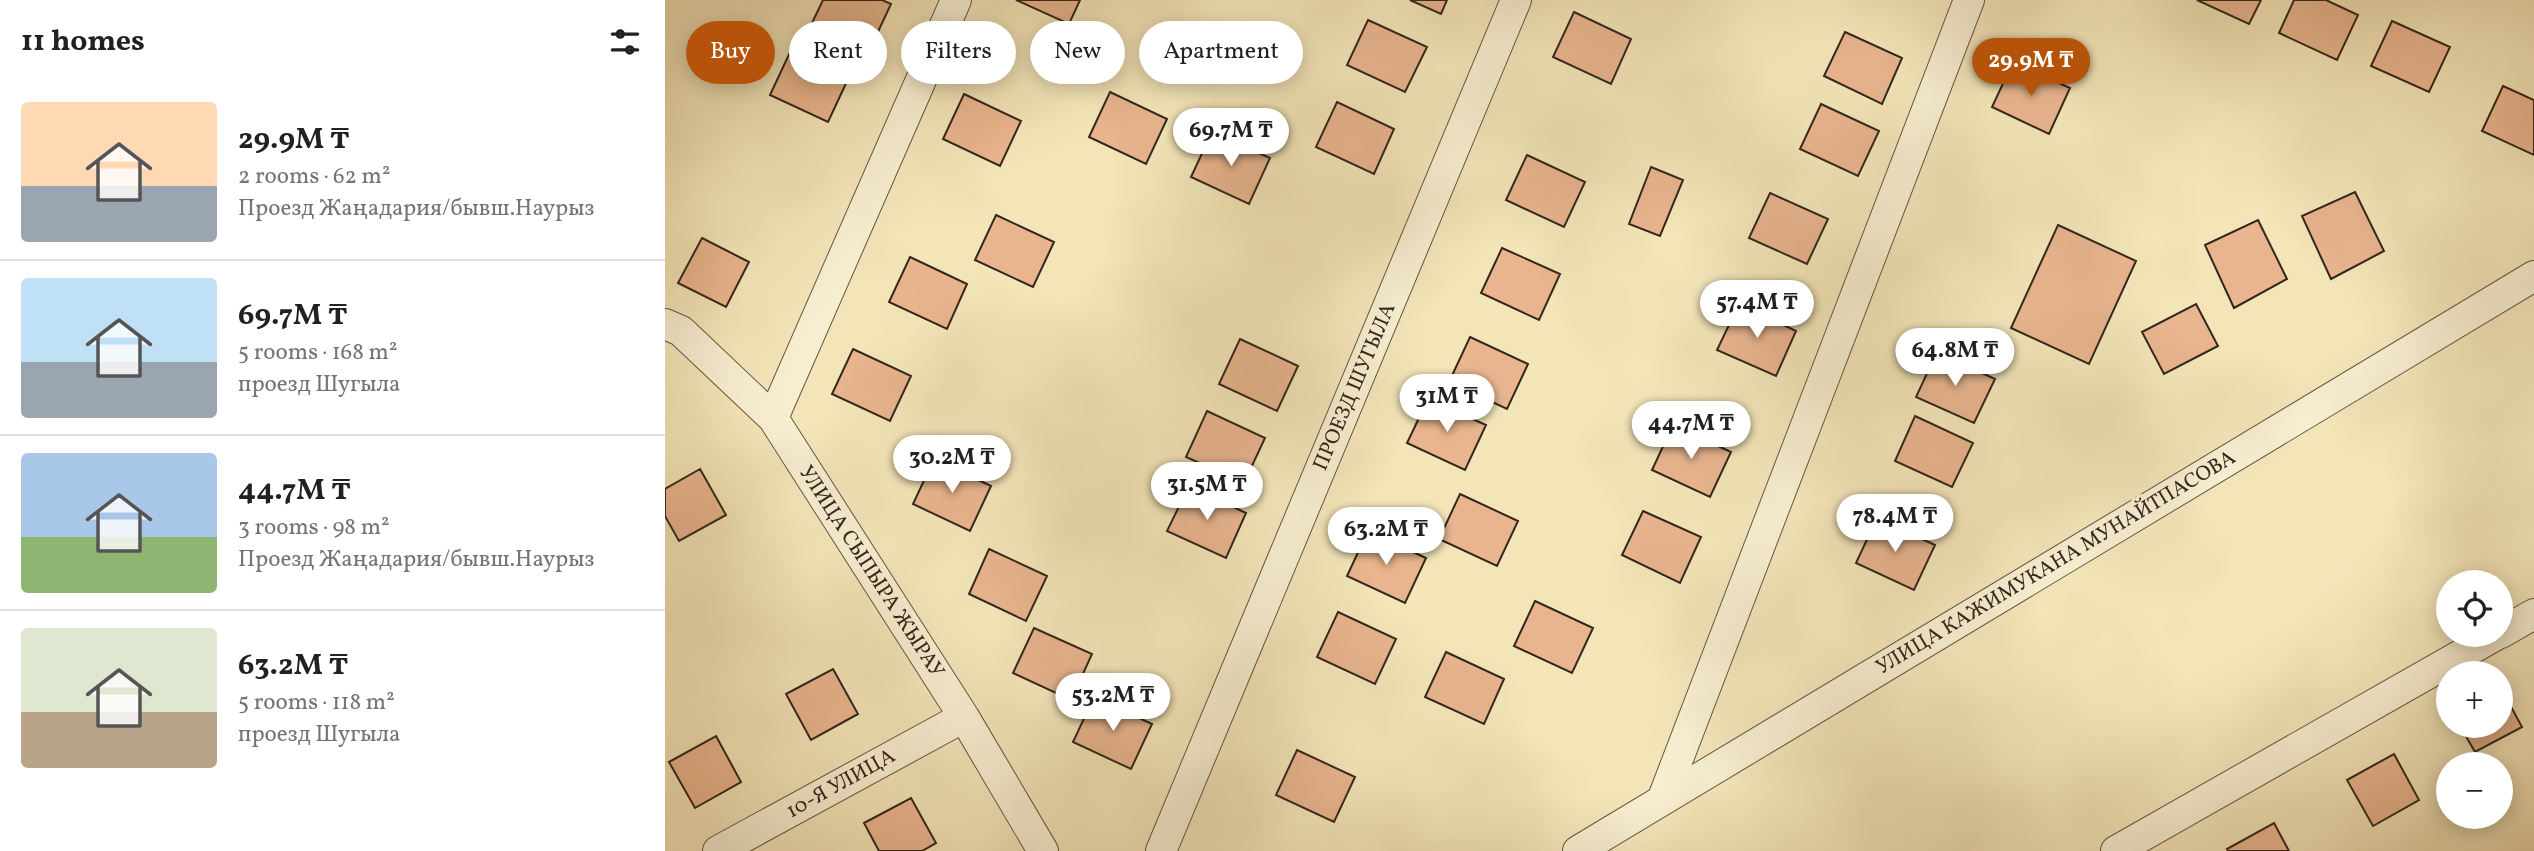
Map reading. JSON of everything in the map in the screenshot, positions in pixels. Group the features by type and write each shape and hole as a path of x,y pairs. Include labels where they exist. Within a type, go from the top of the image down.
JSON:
{"street":[{"path":"773,418 956,0"},
{"name":"ПРОЕЗД ШУГЫЛА","path":"1161,851 1516,0"},
{"path":"1664,799 1969,0"},
{"name":"УЛИЦА КАЖИМУКАНА МУНАЙТПАСОВА","path":"1578,851 2534,276"},
{"name":"УЛИЦА СЫПЫРА ЖЫРАУ","path":"665,324 681,331 773,418 964,717 1043,851"},
{"path":"2513,626 2534,614"},
{"path":"2119,850 2475,647"},
{"name":"10-Я УЛИЦА","path":"718,851 964,717"}],"building":[{"path":"823,0 882,0 891,4 883,21 813,21"},
{"path":"1016,0 1080,0 1070,21 1062,21"},
{"path":"1410,0 1447,0 1441,14"},
{"path":"2197,0 2261,0 2249,24"},
{"path":"2294,0 2326,0 2358,15 2337,60 2279,33"},
{"path":"1574,12 1631,39 1611,84 1553,57"},
{"path":"1368,20 1427,47 1405,92 1347,65"},
{"path":"2392,21 2450,47 2429,92 2371,66"},
{"path":"1845,32 1902,58 1882,104 1824,76"},
{"path":"789,54 789,84 846,84 828,122 770,95"},
{"path":"2013,62 2070,88 2049,134 1992,107"},
{"path":"2503,86 2534,100 2534,155 2482,131"},
{"path":"1110,92 1167,119 1146,164 1089,137"},
{"path":"964,94 1021,121 1000,166 943,139"},
{"path":"1337,102 1394,129 1374,174 1316,147"},
{"path":"1821,104 1879,131 1858,176 1800,149"},
{"path":"1212,132 1270,158 1249,204 1191,177"},
{"path":"1527,155 1585,182 1564,227 1506,200"},
{"path":"1651,167 1683,180 1660,236 1629,224"},
{"path":"2355,192 2384,251 2331,279 2302,216"},
{"path":"1770,193 1828,219 1807,264 1749,238"},
{"path":"996,215 1054,242 1033,287 975,260"},
{"path":"2258,220 2287,279 2234,308 2205,245"},
{"path":"2058,225 2136,261 2089,364 2011,328"},
{"path":"702,238 749,262 726,307 678,283"},
{"path":"1502,248 1560,274 1539,320 1481,293"},
{"path":"910,257 967,284 947,329 889,302"},
{"path":"1739,304 1796,331 1776,376 1717,350"},
{"path":"2196,304 2218,346 2164,374 2142,332"},
{"path":"1470,337 1528,364 1507,409 1449,382"},
{"path":"1240,339 1298,366 1277,411 1219,384"},
{"path":"853,349 911,376 890,421 832,394"},
{"path":"1937,352 1995,379 1974,423 1916,397"},
{"path":"1428,399 1486,425 1465,470 1407,443"},
{"path":"1207,411 1265,438 1244,483 1186,457"},
{"path":"1915,416 1973,443 1952,487 1895,461"},
{"path":"1673,425 1731,452 1710,497 1652,470"},
{"path":"934,459 991,486 970,531 913,504"},
{"path":"700,469 726,515 679,541 665,516 665,489"},
{"path":"1189,486 1246,513 1226,558 1167,531"},
{"path":"1460,494 1518,521 1497,566 1439,539"},
{"path":"1643,511 1701,537 1680,583 1622,555"},
{"path":"1877,518 1935,545 1914,590 1856,563"},
{"path":"1368,531 1426,558 1405,603 1347,576"},
{"path":"989,549 1047,576 1026,621 969,594"},
{"path":"1535,601 1593,628 1572,673 1514,646"},
{"path":"1338,612 1396,639 1375,684 1317,657"},
{"path":"1034,628 1092,654 1071,700 1013,673"},
{"path":"1446,652 1504,679 1484,724 1425,697"},
{"path":"833,669 858,714 811,740 786,694"},
{"path":"1094,697 1152,724 1131,769 1073,742"},
{"path":"2513,710 2522,727 2513,732"},
{"path":"716,736 741,782 695,808 669,762"},
{"path":"2467,738 2501,738 2475,752"},
{"path":"1297,750 1355,777 1334,822 1276,795"},
{"path":"2394,754 2419,800 2373,826 2347,780"},
{"path":"911,798 936,843 922,851 879,851 864,823"},
{"path":"2274,823 2289,851 2228,851 2227,849"}]}
